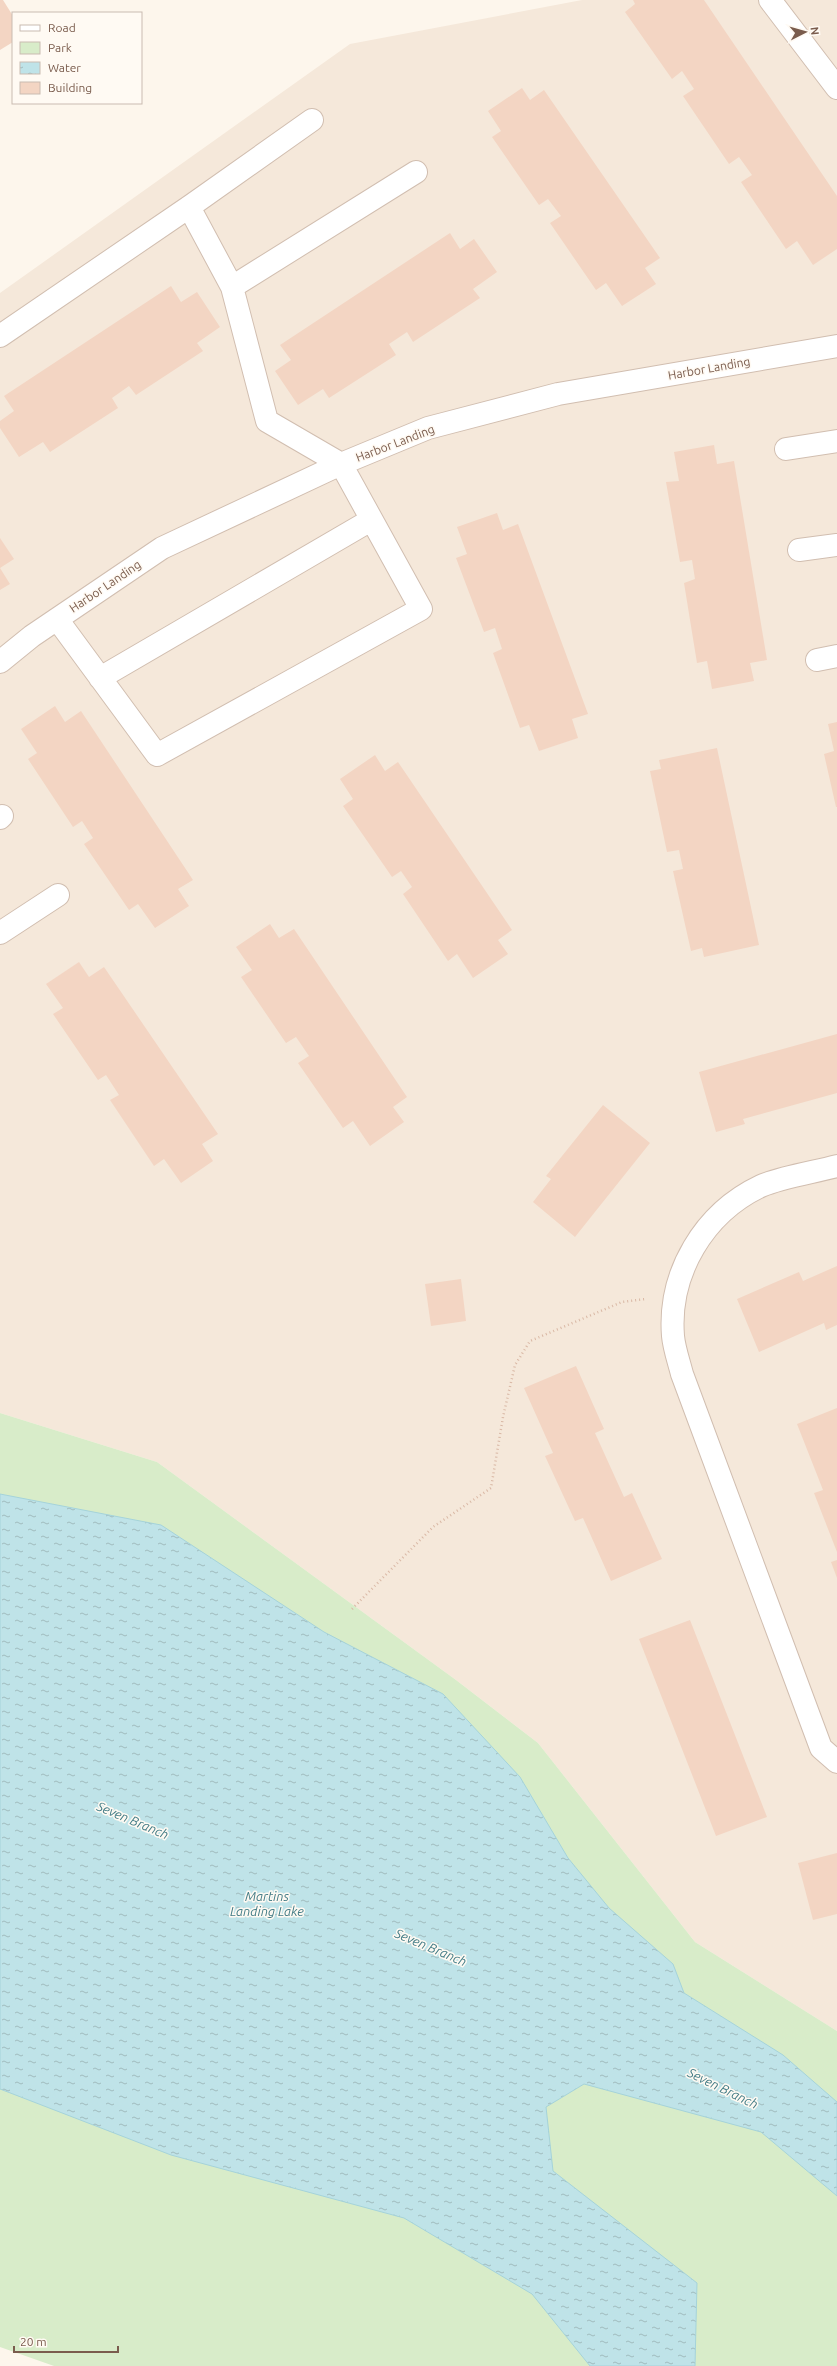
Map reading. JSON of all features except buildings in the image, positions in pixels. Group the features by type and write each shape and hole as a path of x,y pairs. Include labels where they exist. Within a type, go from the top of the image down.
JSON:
{"street":[{"path":"770,0 837,88"},
{"path":"0,336 189,207 312,120"},
{"path":"232,287 416,172"},
{"path":"57,619 157,755 421,610 341,464 267,421 232,287 189,207"},
{"name":"Harbor Landing","path":"0,662 57,619 162,548 341,464 428,428 558,394 837,346"},
{"path":"786,449 837,441"},
{"path":"100,678 372,520"},
{"path":"799,550 837,545"},
{"path":"0,933 58,895"},
{"path":"837,1166 762,1186 735,1201 710,1223 687,1258 675,1295 673,1336 682,1374 821,1748 837,1762"}],"path":[{"path":"352,1609 433,1527 491,1488 503,1417 515,1365 530,1341 622,1302 675,1295"}],"shaded area":[{"path":"582,0 837,0 837,2031 695,1942 538,1743 456,1680 157,1462 0,1413 0,293 350,44"}],"green space":[{"name":"Martins Landing Lake","path":"0,1413 157,1462 456,1680 538,1743 695,1942 837,2031 837,2366 54,2366 0,2347"}],"water":[{"name":"Martins Landing Lake","path":"0,1494 161,1525 324,1632 443,1694 520,1777 568,1858 609,1908 673,1964 684,1993 783,2055 837,2102 837,2196 761,2132 584,2084 546,2107 553,2171 697,2283 695,2366 590,2366 532,2294 404,2218 171,2155 0,2089"}],"water label":[{"name":"Seven Branch","path":"133,1820"},
{"name":"Seven Branch","path":"431,1947"},
{"name":"Seven Branch","path":"723,2088"}]}
